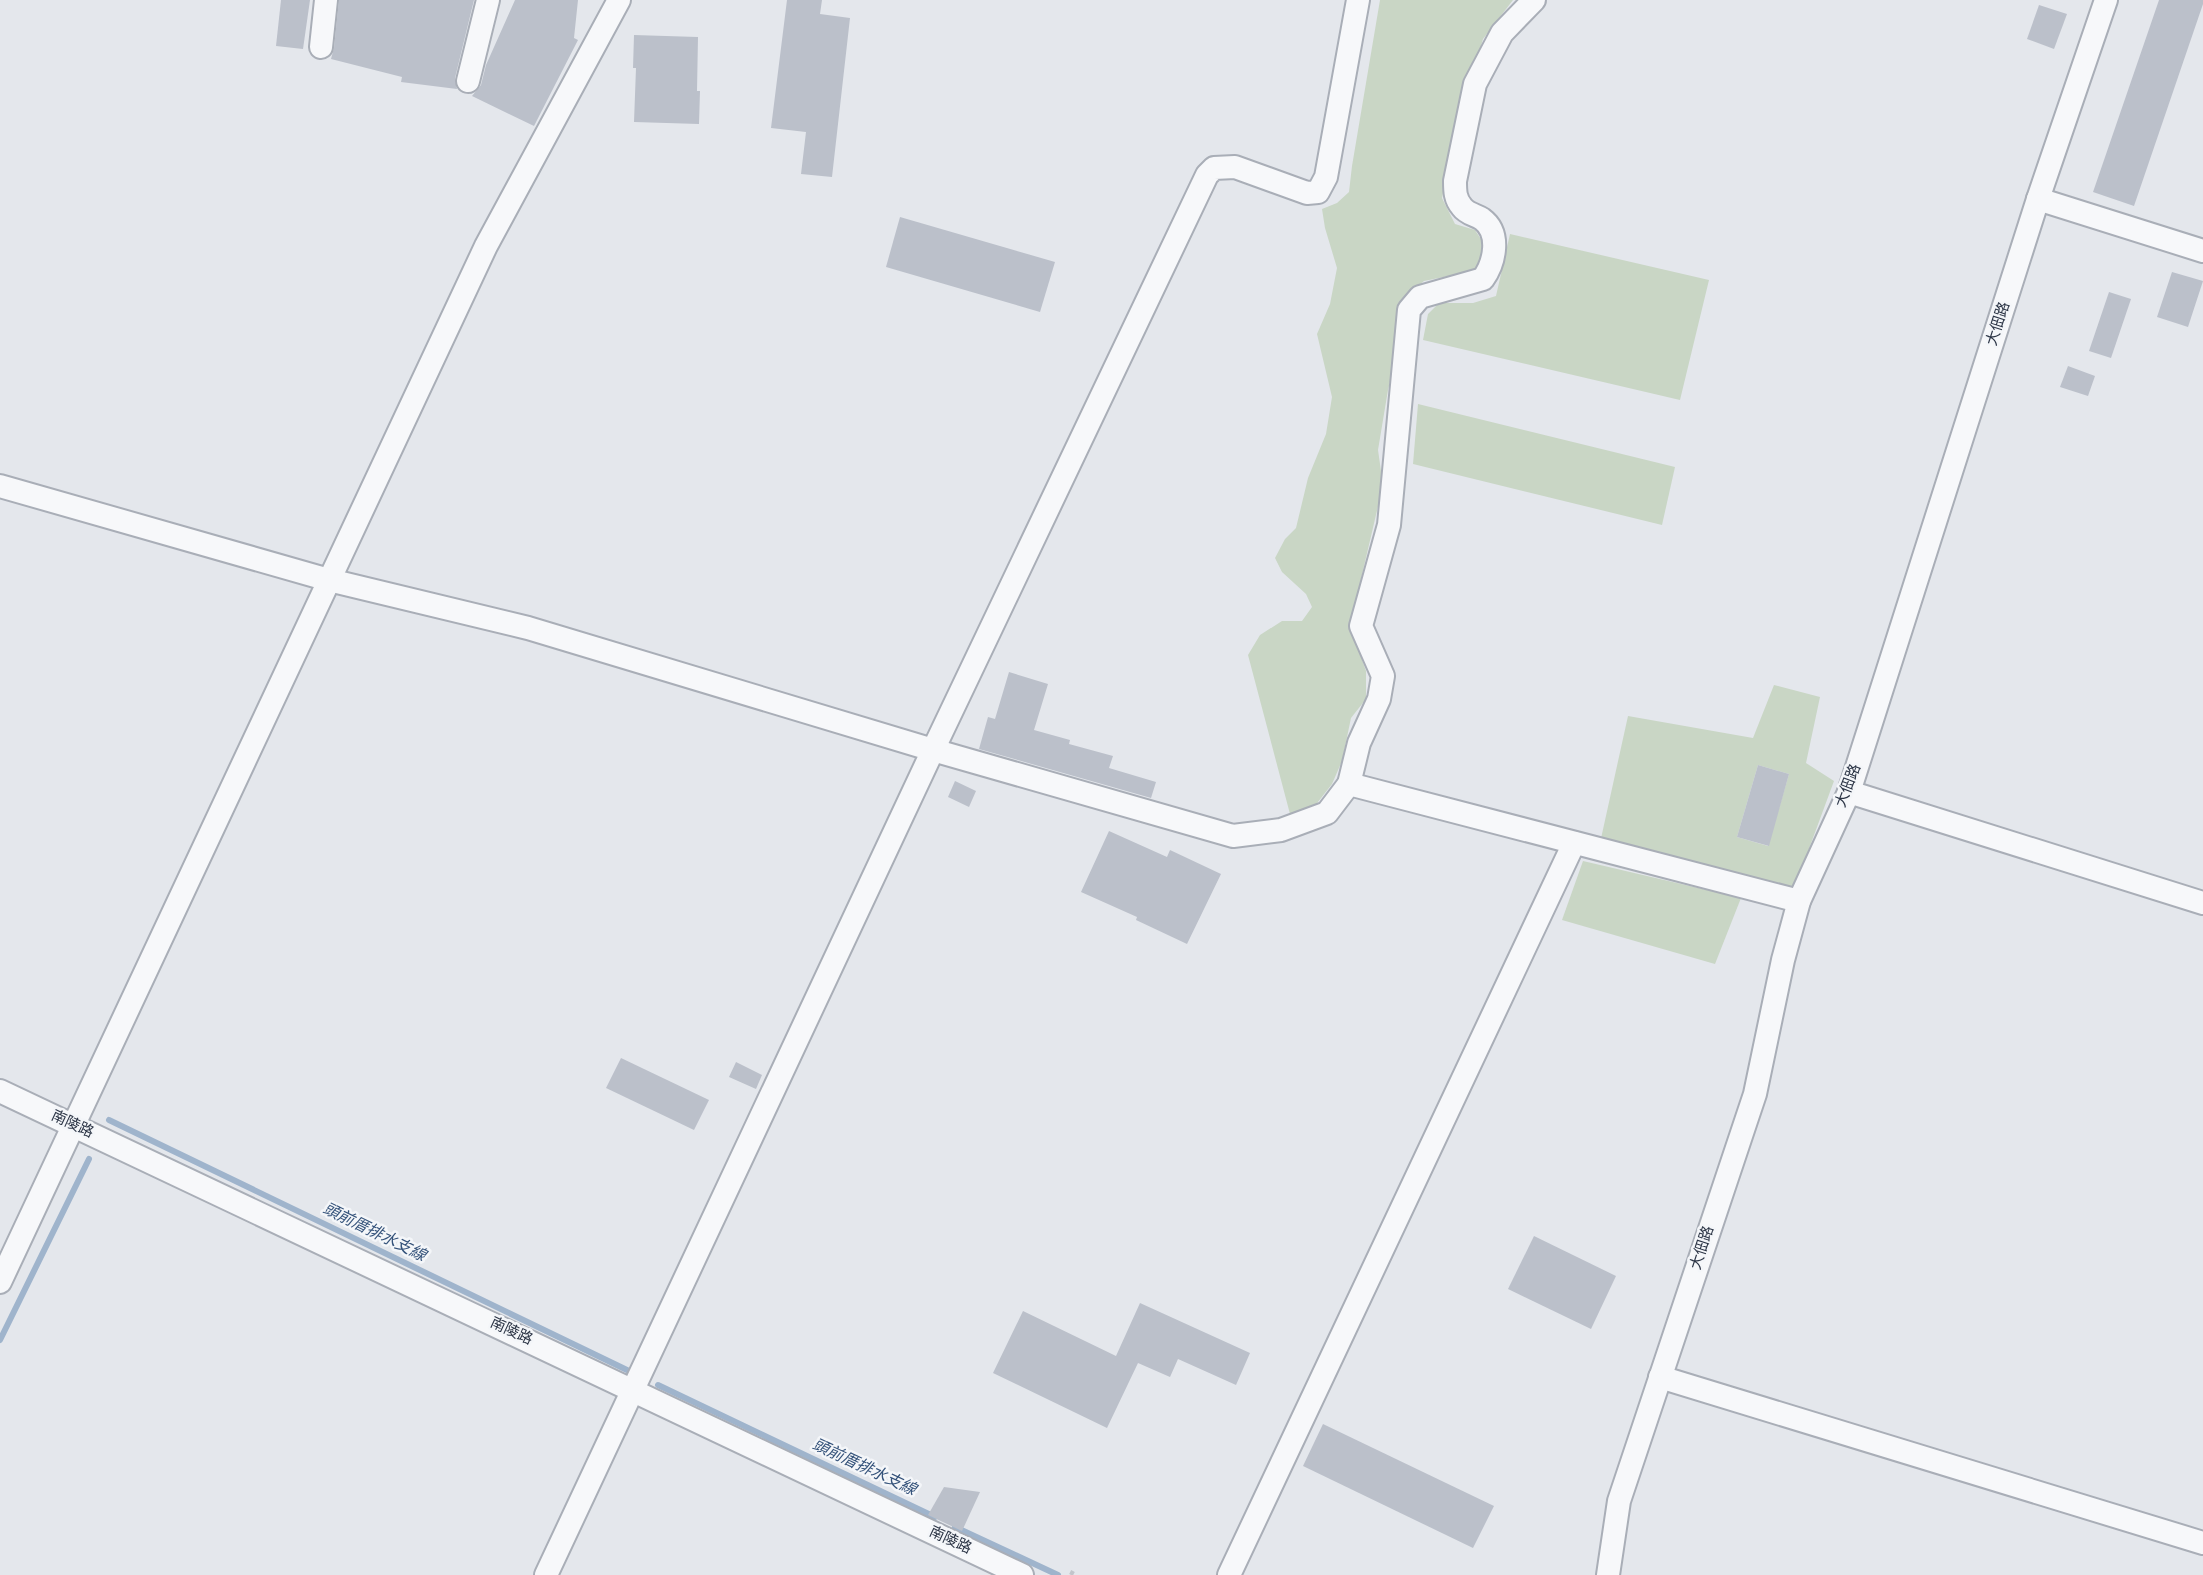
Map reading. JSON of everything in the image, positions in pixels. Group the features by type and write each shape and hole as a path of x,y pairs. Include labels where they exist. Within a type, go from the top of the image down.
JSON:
{"street":[{"path":"321,47 326,0"},
{"path":"468,81 488,0"},
{"path":"583,53 607,0"},
{"path":"0,1282 486,246 619,0"},
{"path":"546,1575 933,750 1207,175 1214,168 1235,167 1307,193 1318,192 1326,177 1358,0"},
{"path":"0,486 329,580 528,628 933,750 1233,836 1281,830 1327,813 1349,784 1359,743 1379,699 1383,676 1361,626 1389,525 1409,310 1420,297 1483,279 1491,267 1494,252 1493,232 1483,219 1462,208 1455,195 1455,181 1475,84 1502,33 1534,0"},
{"name":"大佃路","path":"1608,1575 1619,1501 1755,1094 1783,960 1798,902 1849,792 2038,199 2106,0"},
{"path":"2038,199 2203,250"},
{"path":"1349,784 1798,902"},
{"path":"1849,792 2203,903"},
{"path":"1229,1575 1574,843"},
{"name":"南陵路","path":"0,1091 1022,1575"},
{"path":"1660,1377 2203,1543"}],"green space":[{"path":"1380,0 1513,0 1483,39 1454,140 1442,198 1455,224 1475,230 1486,247 1478,270 1424,281 1402,299 1397,353 1378,450 1383,485 1350,626 1366,671 1366,699 1351,718 1342,761 1332,784 1314,807 1290,814 1248,655 1260,635 1282,621 1302,621 1312,607 1306,594 1282,572 1275,558 1285,539 1296,528 1308,478 1326,434 1332,397 1317,334 1330,304 1337,268 1322,209 1337,203 1349,192"},
{"path":"1510,234 1709,280 1680,400 1423,340 1428,314 1439,303 1473,303 1496,296"},
{"path":"1418,404 1675,467 1662,525 1413,464"},
{"path":"1774,685 1820,697 1806,763 1834,781 1793,892 1600,843 1628,716 1753,738","holes":["1758,765 1789,774 1768,846 1737,837"]},
{"path":"1583,861 1741,898 1715,964 1562,920"}],"building":[{"path":"281,0 310,0 303,49 276,46"},
{"path":"339,0 474,0 455,78 457,89 401,82 402,77 331,59"},
{"path":"515,0 578,0 574,38 578,40 534,126 472,96 481,85 486,65"},
{"path":"787,0 822,0 820,14 850,18 832,177 801,174 806,132 771,128"},
{"path":"2159,0 2203,0 2203,4 2134,206 2093,192"},
{"path":"2039,5 2067,14 2054,49 2027,39"},
{"path":"634,35 698,37 699,124 634,122 636,68 633,68"},
{"path":"900,217 1055,262 1040,312 886,267"},
{"path":"2172,272 2203,281 2188,327 2157,317"},
{"path":"2109,292 2131,299 2111,358 2089,351"},
{"path":"2068,366 2095,376 2088,396 2060,387"},
{"path":"1009,672 1048,684 1034,730 1070,740 1069,744 1113,756 1109,768 1156,782 1151,798 979,749 988,717 995,719"},
{"path":"1758,765 1789,774 1769,846 1737,837"},
{"path":"955,781 976,791 969,807 948,797"},
{"path":"1109,831 1167,857 1170,850 1221,874 1187,944 1136,920 1137,917 1081,892"},
{"path":"621,1058 709,1100 694,1130 606,1088"},
{"path":"736,1062 762,1075 756,1089 729,1077"},
{"path":"1534,1236 1616,1276 1591,1329 1508,1289"},
{"path":"1140,1303 1250,1353 1236,1385 1178,1359 1170,1377 1138,1363 1107,1428 993,1373 1023,1311 1116,1356"},
{"path":"1323,1424 1494,1506 1473,1548 1303,1466"},
{"path":"944,1487 980,1492 962,1531 928,1515"}],"waterway":[{"name":"頭前厝排水支線","path":"109,1120 627,1370"},
{"name":"頭前厝排水支線","path":"0,1340 89,1159"},
{"name":"頭前厝排水支線","path":"658,1385 935,1517"},
{"name":"頭前厝排水支線","path":"955,1527 1058,1575"}]}
